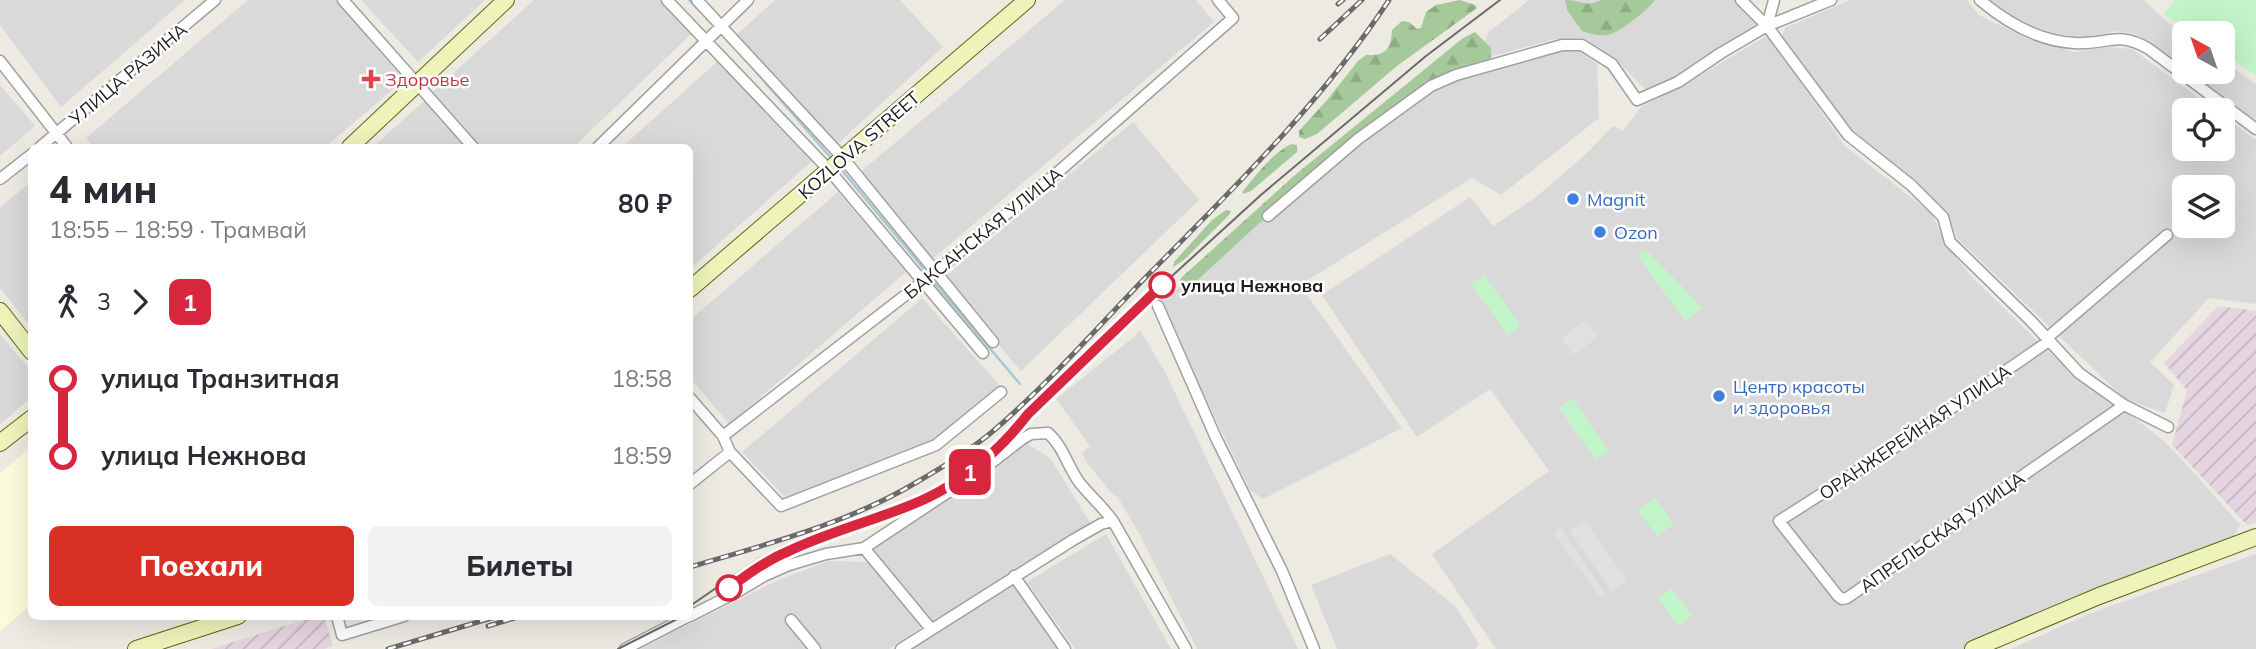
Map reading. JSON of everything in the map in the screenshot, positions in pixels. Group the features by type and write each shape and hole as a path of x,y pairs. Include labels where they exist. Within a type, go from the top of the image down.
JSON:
{"street":[{"name":"УЛИЦА РАЗИНА","path":"44,144 215,0"},
{"path":"343,0 470,144"},
{"path":"353,144 506,0"},
{"path":"667,0 715,33 935,271 993,342"},
{"path":"697,0 715,33 836,164 924,281 983,353"},
{"path":"601,144 748,0"},
{"name":"KOZLOVA STREET","path":"693,286 1027,0"},
{"name":"БАКСАНСКАЯ УЛИЦА","path":"723,436 924,281 1057,173 1233,18 1218,0"},
{"path":"1741,0 1767,26 1849,135 1911,185 1944,217 1950,242 2048,339 2078,373 2124,405 2168,428"},
{"path":"1767,26 1774,0"},
{"path":"1268,216 1358,139 1431,86 1456,75 1562,45 1582,45 1612,64 1637,100 1678,82 1720,53 1767,26 1830,0"},
{"path":"1980,0 2003,19 2030,32 2060,41 2073,43 2133,40 2256,129"},
{"path":"0,61 64,144"},
{"path":"0,179 28,157"},
{"name":"ОРАНЖЕРЕЙНАЯ УЛИЦА","path":"1779,521 1898,445 2048,339 2167,235"},
{"path":"1158,306 1210,426 1282,571 1314,649"},
{"path":"0,311 28,347"},
{"path":"693,401 723,436 730,452 781,506 936,445 1001,392"},
{"name":"АПРЕЛЬСКАЯ УЛИЦА","path":"1779,521 1838,596 1847,598 2124,405"},
{"path":"0,443 28,421"},
{"path":"693,614 789,565 826,554 864,548 1022,439 1031,434 1048,433 1080,483 1113,521 1186,649"},
{"path":"693,482 730,452"},
{"path":"901,649 1088,531 1113,521"},
{"path":"1973,649 2099,596 2256,537"},
{"path":"864,548 931,629"},
{"path":"1014,576 1065,649"},
{"path":"136,649 226,620"},
{"path":"338,620 342,635 391,620"},
{"path":"625,649 681,620"},
{"path":"791,620 815,649"}],"shaded area":[{"path":"0,0 185,0 61,107 0,25"},
{"path":"248,0 336,0 404,80 329,144 91,144 86,138"},
{"path":"361,0 485,0 418,62"},
{"path":"534,0 662,0 693,32 577,144 473,144 429,95"},
{"path":"775,0 900,0 943,47 834,147 734,37"},
{"path":"1065,0 1196,0 1214,22 931,260 858,174"},
{"path":"1529,0 1734,0 1760,26 1677,79 1646,90 1614,58 1584,38 1555,39 1474,61 1489,32"},
{"path":"1850,0 1967,0 1979,15 2028,39 2075,52 2107,47 2132,49 2172,78 2172,84 2180,84 2199,98 2172,98 2172,161 2235,161 2235,125 2256,140 2256,304 2209,298 2150,362 2174,385 2165,413 2126,400 1957,238 1948,212 1852,130 1781,39 1785,28"},
{"path":"1988,0 2144,0 2172,25 2172,61 2135,34 2118,31 2073,39 2033,29 2007,16"},
{"path":"1768,35 1845,146 1932,214 1946,245 1971,276 2050,353 2164,441 2188,466 2240,525 2231,540 2009,626 1963,649 1496,649 1432,554 1549,471 1490,389 1417,437 1322,295 1470,197 1493,226 1536,197 1586,154 1613,126 1623,131 1642,106 1684,85"},
{"path":"1574,46 1597,64 1599,118 1501,195 1472,178 1300,285 1402,428 1263,499 1250,490 1160,304 1355,138 1426,85"},
{"path":"718,61 813,160 693,266 693,144 625,144"},
{"path":"2235,69 2256,84 2256,125 2235,109 2235,98 2220,98 2202,84 2235,84"},
{"path":"0,85 35,126 0,156"},
{"path":"424,101 463,144 376,144"},
{"path":"1133,122 1199,200 1021,371 942,279"},
{"path":"28,184 28,323 0,288 0,207"},
{"path":"838,192 906,272 729,424 693,382 693,317"},
{"path":"922,298 1000,386 931,443 789,501 742,452"},
{"path":"2218,306 2256,311 2256,523 2247,525 2172,445 2187,390 2164,363"},
{"path":"1586,320 1598,337 1573,355 1561,338"},
{"path":"1140,330 1165,372 1298,649 1197,649 1140,535 1117,496 1115,497 1087,463 1082,453 1090,446 1056,399"},
{"path":"0,334 28,367 28,401 0,424"},
{"path":"1026,443 1050,458 1093,527 930,623 873,550 875,546"},
{"path":"28,450 28,608 0,631 0,473"},
{"path":"1585,520 1627,580 1611,591 1569,530"},
{"path":"1561,528 1606,594 1600,598 1554,533"},
{"path":"1106,534 1171,649 1075,649 1027,582"},
{"path":"1390,554 1456,607 1479,644 1475,649 1337,649 1311,585"},
{"path":"2256,554 2256,649 2011,649 2089,614"},
{"path":"829,561 868,562 923,626 889,649 640,649 778,580"},
{"path":"1012,583 1058,649 907,649"},
{"path":"304,620 325,620 333,646 324,649 211,649"}],"green space":[{"path":"1460,0 1477,8 1397,66 1317,134 1305,139 1299,137 1299,131 1358,61 1366,55 1383,53 1389,47 1392,30 1402,21 1409,22 1417,29 1421,28 1426,12 1436,5"},
{"path":"1565,0 1587,4 1601,0 1655,0 1628,24 1616,32 1604,35 1582,31 1567,10"},
{"path":"2175,0 2256,0 2256,75 2235,61 2235,21 2175,21 2164,14"},
{"path":"1475,32 1491,48 1489,59 1434,80 1374,124 1192,285 1182,287 1179,282 1181,278 1295,175 1463,38"},
{"path":"1291,144 1297,145 1297,152 1251,191 1243,194 1264,166"},
{"path":"1226,210 1231,211 1229,215 1184,260 1173,267 1174,262 1212,220"},
{"path":"1644,250 1703,308 1685,321 1639,258"},
{"path":"1484,275 1521,326 1508,335 1471,284"},
{"path":"1572,398 1608,451 1595,459 1559,408"},
{"path":"1655,498 1674,524 1657,536 1638,510"},
{"path":"1671,588 1692,616 1678,626 1658,598"}],"waterway":[{"path":"689,0 702,13"},
{"path":"751,66 832,159"},
{"path":"841,169 928,274"},
{"path":"932,280 1020,384"}],"tram line":[{"path":"693,604 758,559 783,546 928,492 982,457 1150,296 1262,194 1426,56 1500,0"},
{"name":"1","path":"729,588 786,552 924,499 963,477 1010,437 1028,414 1162,285"},
{"path":"618,649 675,620"}],"railway":[{"path":"1338,4 1343,0"},
{"path":"1320,39 1362,0"},
{"path":"693,566 806,532 863,510 936,471 992,432 1051,376 1243,179 1334,75 1389,0"},
{"path":"388,649 485,620"},
{"path":"488,626 508,620"}],"place":[{"name":"Здоровье","path":"371,79"},
{"name":"Magnit","path":"1573,199"},
{"name":"Ozon","path":"1600,232"},
{"name":"улица Нежнова","path":"1162,285"},
{"name":"Центр красоты и здоровья","path":"1719,396"}]}
